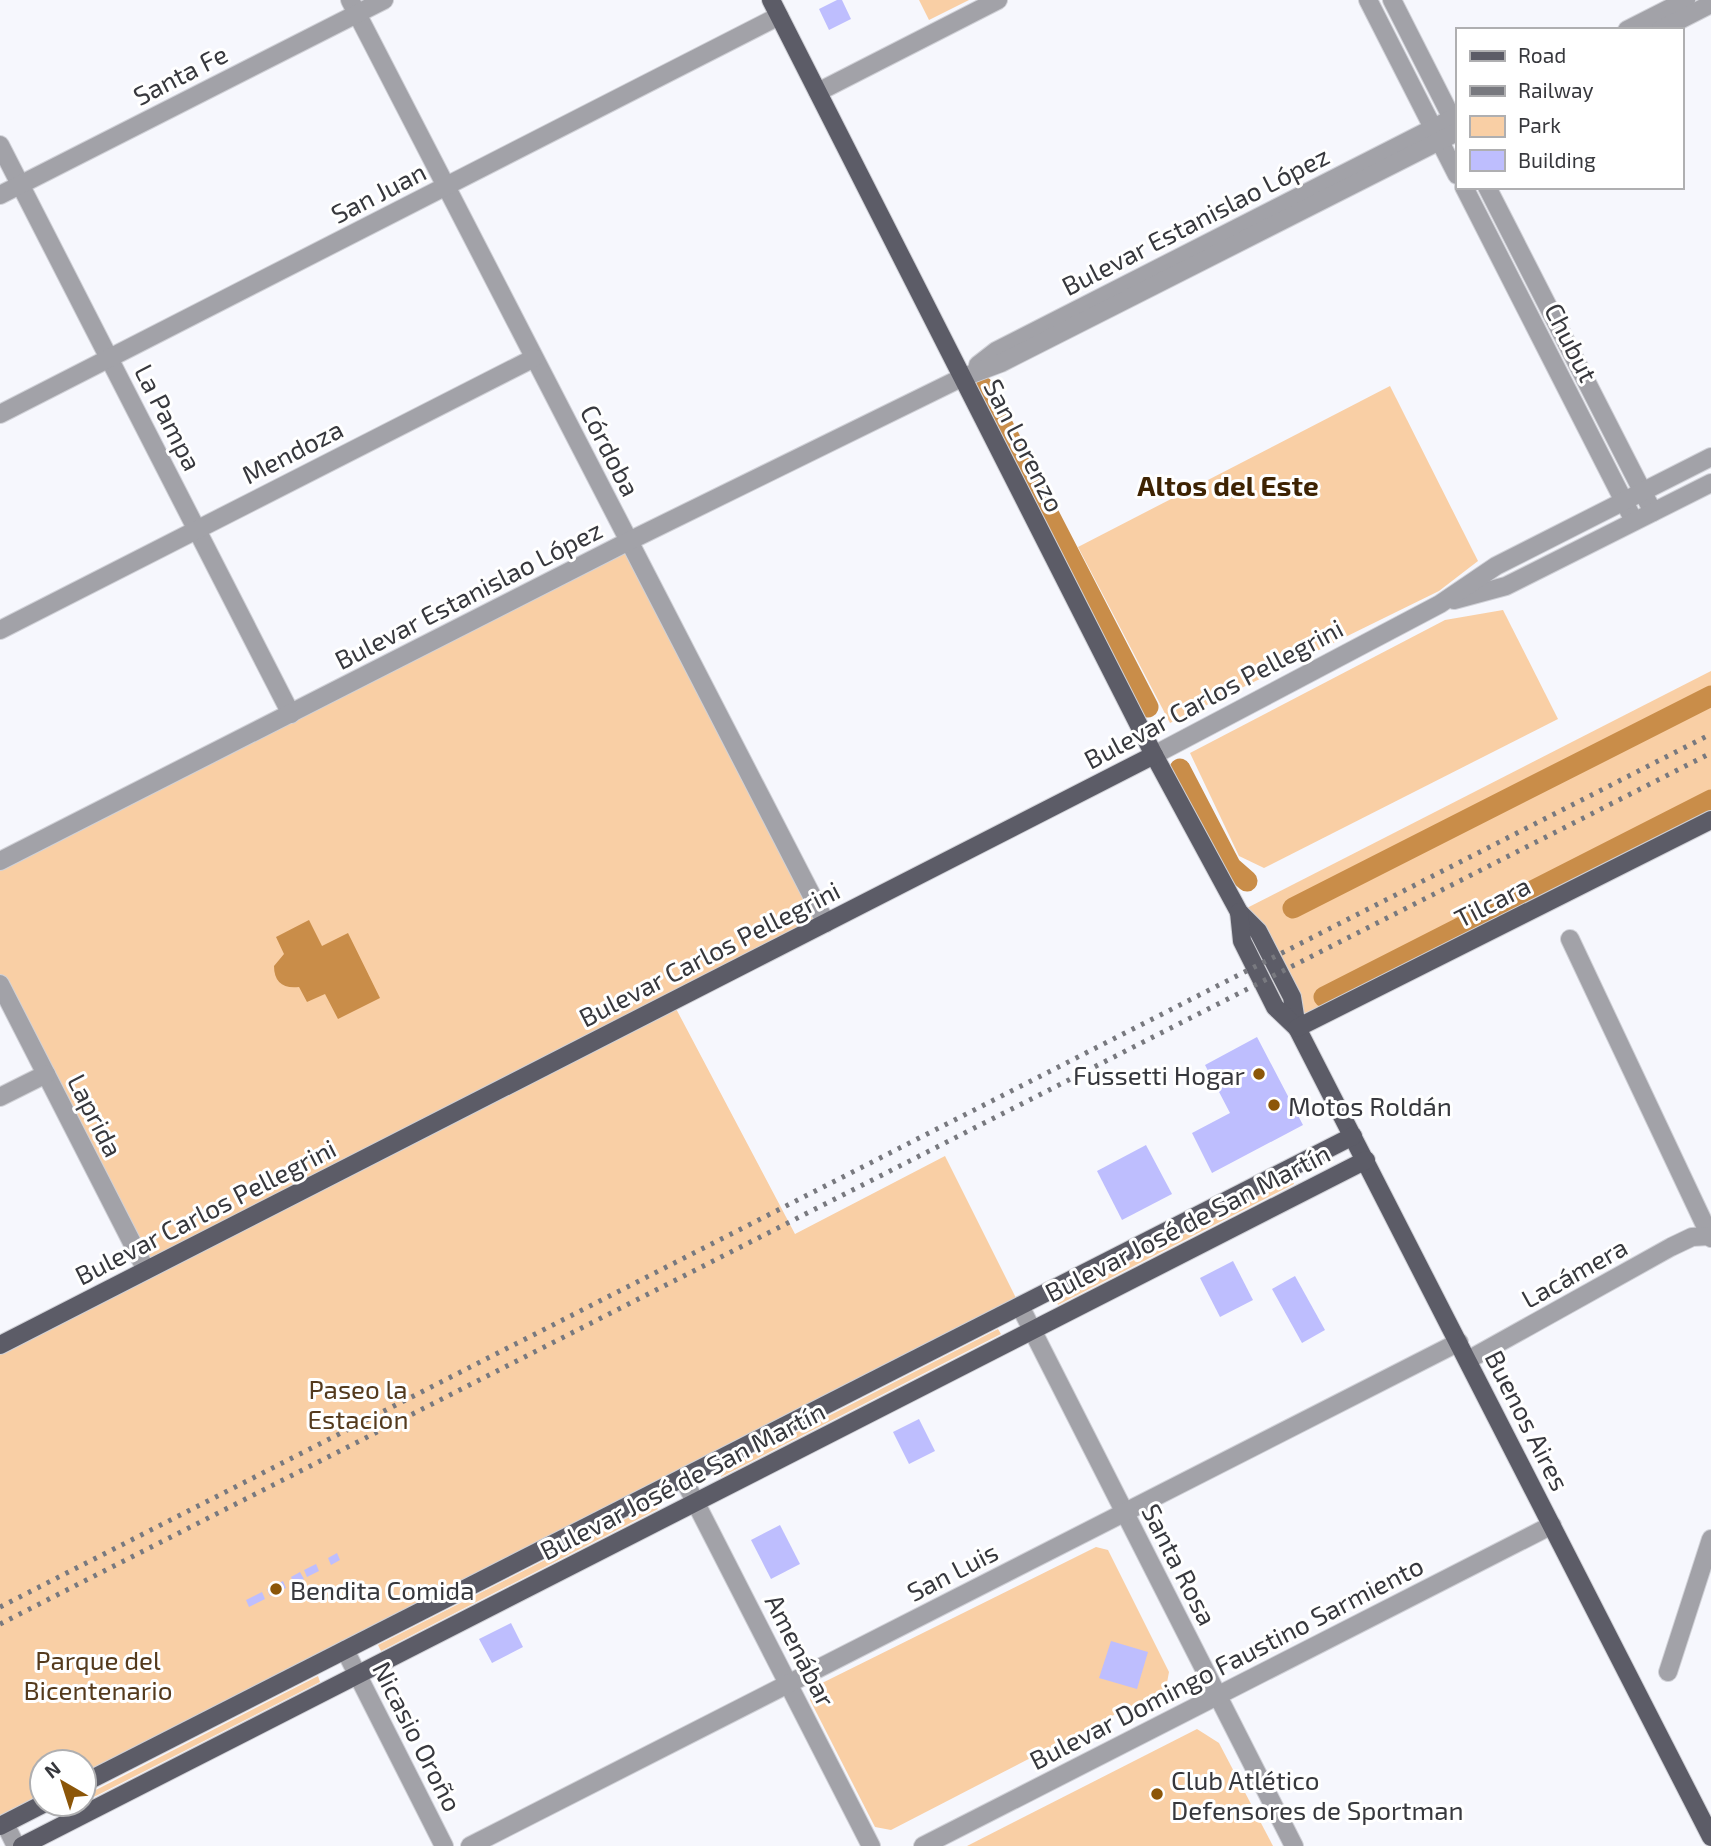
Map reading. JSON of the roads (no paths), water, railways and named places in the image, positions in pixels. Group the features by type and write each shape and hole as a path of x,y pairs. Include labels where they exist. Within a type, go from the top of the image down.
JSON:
{"main road":[{"name":"San Lorenzo","path":"775,8 1154,755 1239,912 1258,931 1271,957"},
{"name":"Bulevar Carlos Pellegrini","path":"0,1345 1154,755"},
{"name":"Tilcara","path":"1297,1028 1711,820"},
{"name":"San Lorenzo","path":"1239,912 1242,941 1255,966"},
{"name":"Buenos Aires","path":"1271,957 1292,997 1297,1028 1711,1837"},
{"name":"Buenos Aires","path":"1255,966 1275,1007 1297,1028"},
{"name":"Bulevar José de San Martín","path":"98,1776 1353,1136"},
{"name":"Bulevar José de San Martín","path":"22,1846 1366,1160"},
{"path":"2,1825 28,1812"}],"street":[{"name":"Santa Fe","path":"0,195 354,7 384,0"},
{"path":"818,92 998,0"},
{"path":"1368,0 1456,173"},
{"path":"1392,0 1456,124"},
{"path":"1632,28 1686,0"},
{"path":"1664,28 1711,4"},
{"name":"Córdoba","path":"354,7 827,923"},
{"name":"San Juan","path":"0,414 445,187 775,8"},
{"name":"Bulevar Estanislao López","path":"0,862 629,541 961,378 1001,363 1456,124"},
{"name":"La Pampa","path":"0,145 290,714"},
{"name":"Chubut","path":"1465,189 1634,522"},
{"name":"Chubut","path":"1488,189 1653,512"},
{"name":"Mendoza","path":"0,630 534,358"},
{"name":"Bulevar Carlos Pellegrini","path":"1154,755 1440,604 1496,566 1711,457"},
{"name":"Bulevar Carlos Pellegrini","path":"1440,604 1506,586 1711,483"},
{"path":"1496,566 1506,586"},
{"path":"1570,939 1710,1237"},
{"name":"Laprida","path":"0,984 146,1270"},
{"path":"0,1097 46,1074"},
{"name":"Lacámera","path":"1468,1360 1671,1247 1692,1237 1710,1237"},
{"name":"Santa Rosa","path":"1020,1306 1294,1846"},
{"name":"San Luis","path":"470,1846 1459,1342"},
{"name":"Amenábar","path":"683,1478 871,1846"},
{"name":"Bulevar Domingo Faustino Sarmiento","path":"923,1846 1552,1525"},
{"path":"1668,1672 1711,1539"},
{"name":"Nicasio Oroño","path":"345,1650 444,1846"},
{"path":"2,1825 16,1846"}],"waterway":[{"path":"983,387 1148,707"},
{"path":"1293,908 1711,696"},
{"path":"1180,769 1231,867 1247,881"},
{"path":"1324,997 1711,800"}],"railway":[{"path":"0,1607 1711,734"},
{"path":"0,1624 1711,753"}],"place":[{"name":"Fussetti Hogar","path":"1259,1074"},
{"name":"Motos Roldán","path":"1274,1105"},
{"name":"Bendita Comida","path":"276,1589"},
{"name":"Club Atlético Defensores de Sportman","path":"1157,1794"}],"district":[{"name":"Altos del Este","path":"1228,485"}],"park label":[{"name":"Paseo la Estacion","path":"358,1403"},
{"name":"Parque del Bicentenario","path":"98,1674"}]}
